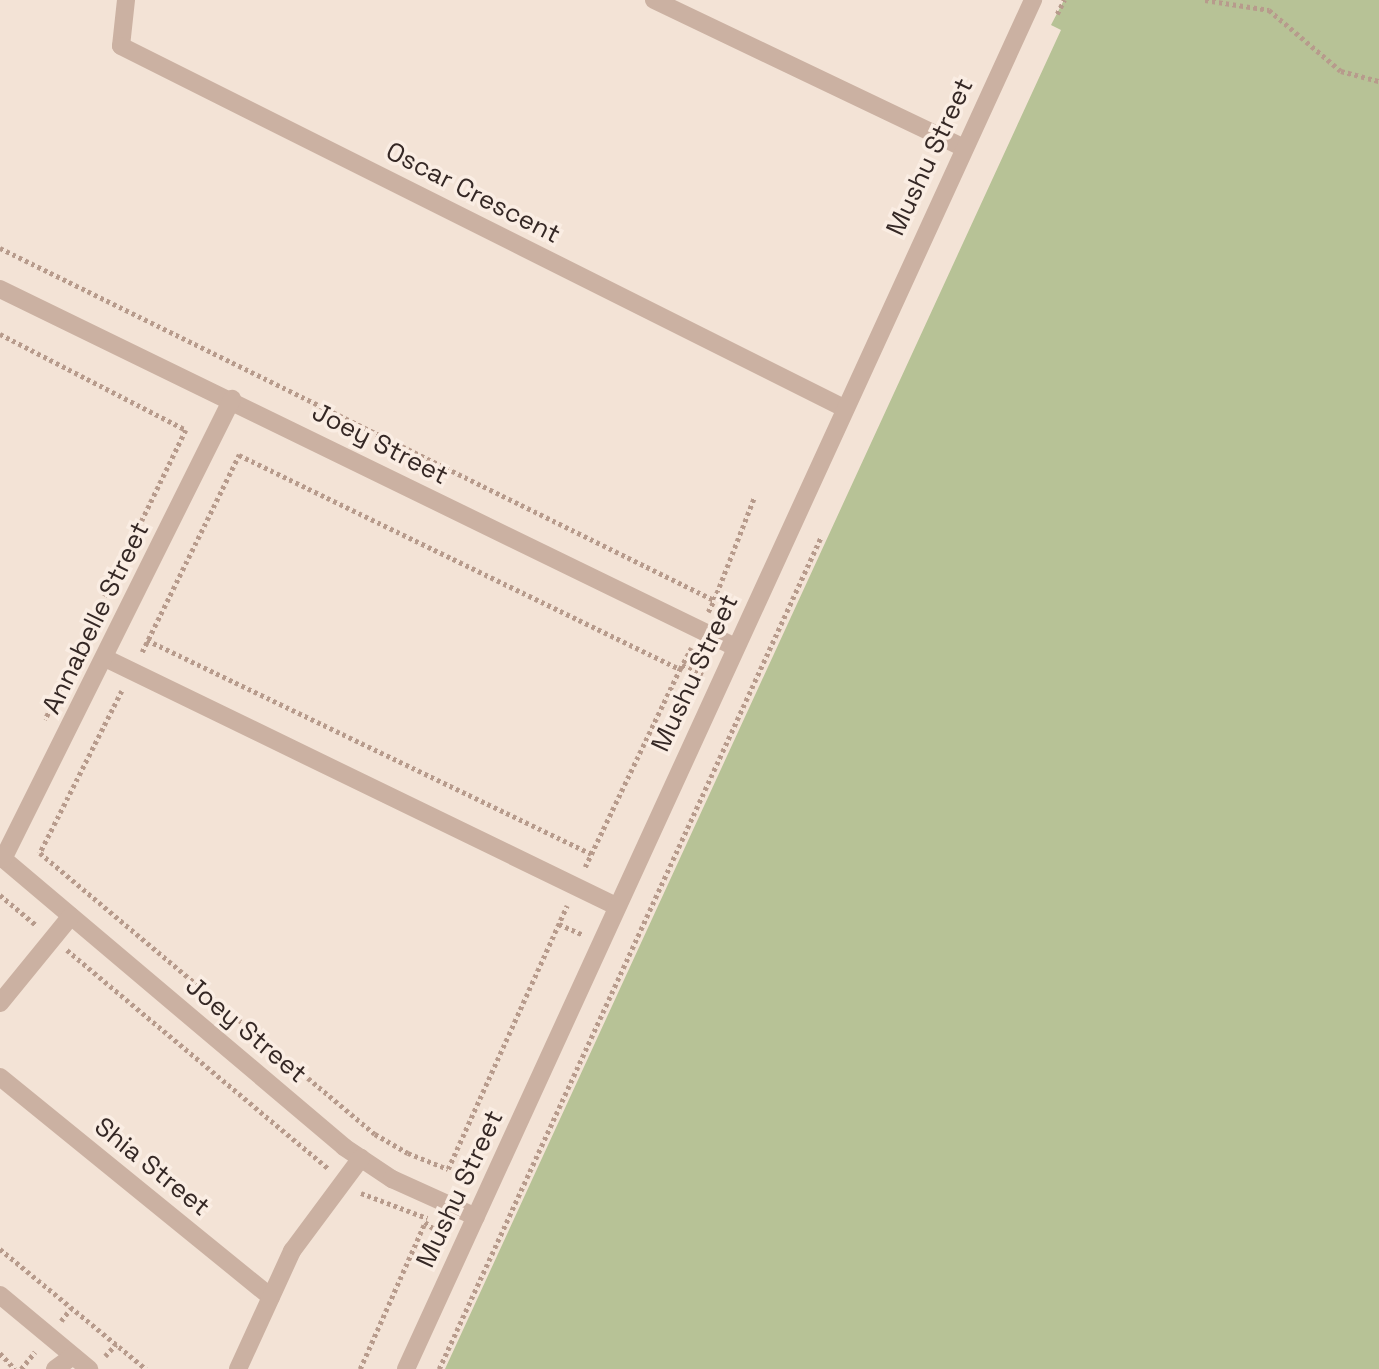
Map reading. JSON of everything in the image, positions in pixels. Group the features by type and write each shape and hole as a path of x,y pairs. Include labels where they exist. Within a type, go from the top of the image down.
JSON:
{"street":[{"name":"Oscar Crescent","path":"126,0 121,46 844,408"},
{"path":"654,0 962,147"},
{"name":"Mushu Street","path":"406,1369 962,147 1033,0"},
{"name":"Joey Street","path":"0,289 232,399 735,648"},
{"name":"Annabelle Street","path":"2,858 107,659 232,399"},
{"path":"107,659 616,906"},
{"name":"Joey Street","path":"2,858 361,1158 476,1217"},
{"path":"0,1003 71,916"},
{"name":"Shia Street","path":"0,1077 271,1297"},
{"path":"237,1369 292,1251 361,1158"},
{"path":"0,1295 89,1369"},
{"path":"55,1369 73,1356"}],"path":[{"path":"1057,14 1064,0"},
{"path":"1205,0 1269,10 1341,71 1379,81"},
{"path":"0,248 714,600 754,498"},
{"path":"0,334 186,430 42,726"},
{"path":"439,1369 821,537"},
{"path":"147,640 591,854"},
{"path":"360,1369 425,1222"},
{"path":"0,1249 146,1369"},
{"path":"0,1353 15,1369"}],"green space":[{"path":"1064,0 1379,0 1379,1369 445,1369 1061,30 1051,25"}]}
